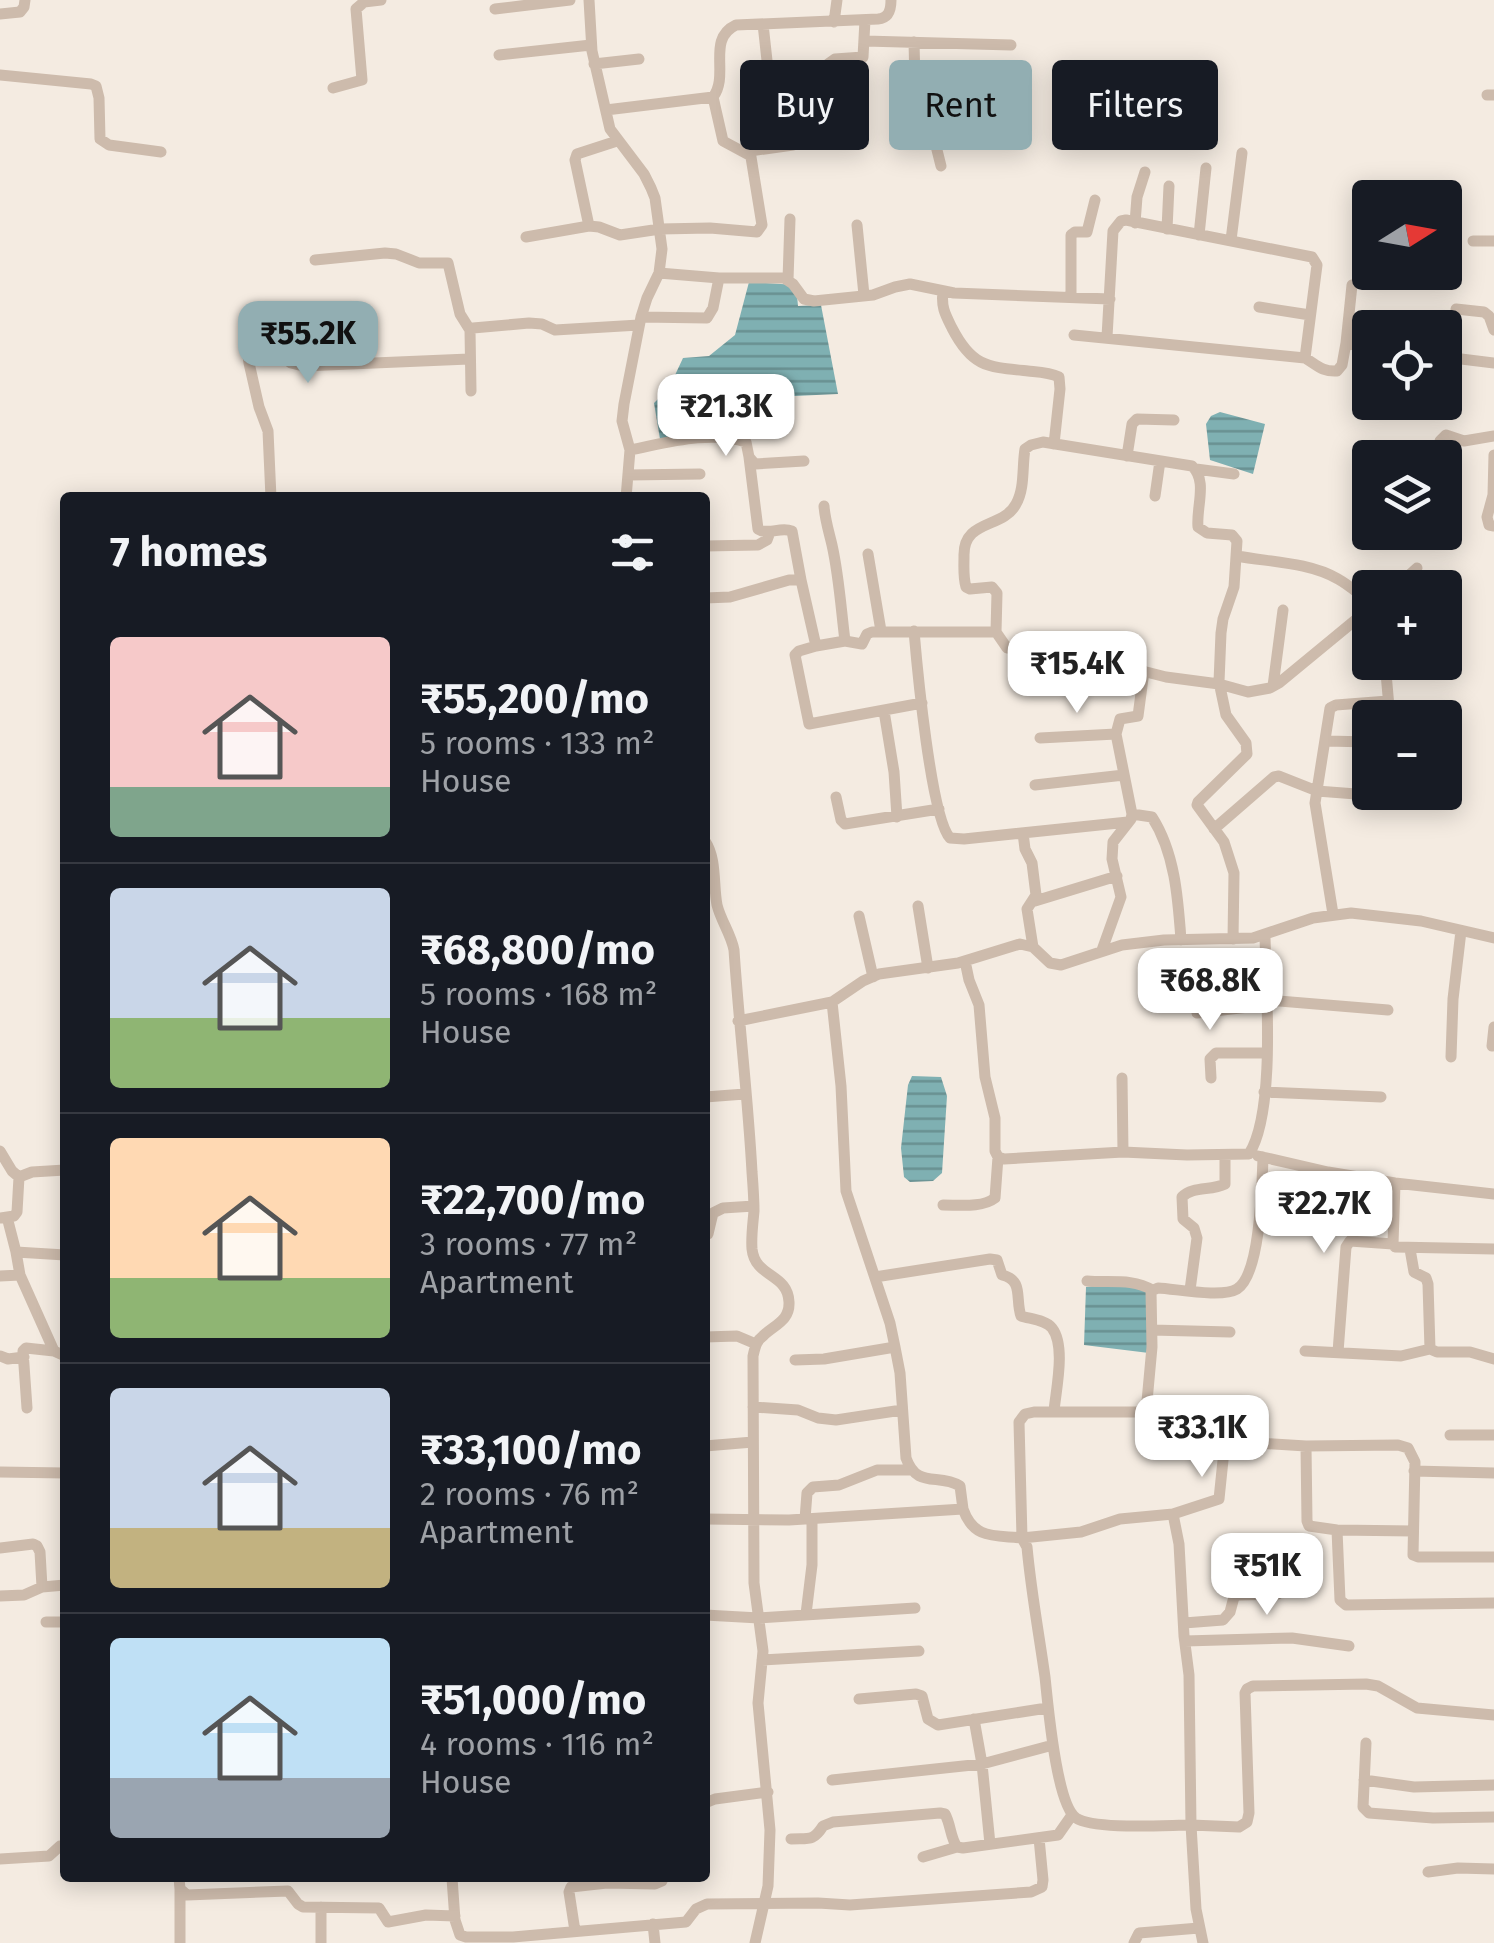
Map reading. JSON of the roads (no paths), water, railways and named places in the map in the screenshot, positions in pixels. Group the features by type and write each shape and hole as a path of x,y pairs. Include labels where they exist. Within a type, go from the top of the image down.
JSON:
{"street":[{"path":"0,14 20,12 25,0"},
{"path":"333,88 362,80 356,10 364,2 381,0"},
{"path":"495,9 570,0"},
{"path":"589,0 594,64 610,130 644,174 660,230 662,259 640,321 622,421 630,450 627,492"},
{"path":"834,22 837,0"},
{"path":"749,155 722,142 714,97 719,88 720,45 725,32 736,25 886,16 891,0"},
{"path":"833,60 864,56 865,20"},
{"path":"763,24 767,60"},
{"path":"865,41 1012,44"},
{"path":"914,42 916,122 935,142 941,166"},
{"path":"498,55 591,45"},
{"path":"594,64 639,58"},
{"path":"0,75 96,86 100,139 109,145 161,152"},
{"path":"606,110 714,97"},
{"path":"589,226 575,160 584,150 617,141"},
{"path":"526,238 589,226 620,235 660,230 761,229 749,155 752,150"},
{"path":"1231,240 1242,153"},
{"path":"1198,235 1206,168"},
{"path":"1135,223 1137,196 1145,172"},
{"path":"1166,230 1169,186"},
{"path":"1071,296 1071,235 1087,232 1095,200"},
{"path":"788,280 790,219"},
{"path":"1107,337 1113,231 1121,221 1312,257 1316,264 1305,358"},
{"path":"857,226 864,295"},
{"path":"1474,241 1494,242"},
{"path":"315,260 385,253 419,263 448,263 460,314 470,330 471,391"},
{"path":"659,273 784,278 808,301 864,295 910,284 943,291 1110,299"},
{"path":"470,330 530,323 555,330 706,318 713,308 719,278"},
{"path":"1074,335 1305,358 1321,370 1337,371 1342,366 1352,285"},
{"path":"943,291 944,315 966,352 979,362 1059,377 1054,444"},
{"path":"1260,308 1310,315"},
{"path":"1462,310 1484,312 1494,330"},
{"path":"1346,343 1352,344"},
{"path":"270,492 268,431 249,363 251,350 271,348 291,363 303,366 469,360"},
{"path":"1462,358 1494,363"},
{"path":"1127,456 1136,420 1174,420"},
{"path":"1462,441 1494,436"},
{"path":"630,450 691,439 730,438 746,442 758,529 766,533 792,531 816,646"},
{"path":"1234,474 1037,442 1026,450 1016,506 972,533 964,546 966,587 992,586 997,593 996,632 1007,648 1044,650 1248,692 1273,686 1352,620"},
{"path":"1494,455 1488,517 1489,525 1494,526"},
{"path":"750,457 755,464 804,461"},
{"path":"1155,496 1160,461"},
{"path":"1196,469 1201,480 1198,527 1238,541 1234,587 1223,619 1219,684 1226,715 1248,748 1244,758 1198,802 1198,808 1224,842 1234,873 1233,939"},
{"path":"628,476 700,474"},
{"path":"824,506 845,641"},
{"path":"710,546 758,544 767,540 770,532"},
{"path":"868,554 881,631"},
{"path":"1237,556 1311,569 1341,580 1352,589"},
{"path":"710,598 730,597 801,580"},
{"path":"1273,686 1284,610"},
{"path":"922,703 808,723 796,655 816,646 845,641 862,644 867,634 881,631 996,632"},
{"path":"914,632 945,833 956,839 1152,817 1176,886 1181,940"},
{"path":"1102,950 1120,904 1113,842 1130,818 1116,734 1120,719 1138,716 1144,672"},
{"path":"1333,914 1316,812 1328,715 1332,706 1352,704"},
{"path":"884,711 894,772 896,817"},
{"path":"1040,738 1116,734"},
{"path":"1326,741 1352,742"},
{"path":"1034,786 1124,775"},
{"path":"1214,829 1274,777 1318,791 1352,794"},
{"path":"836,796 840,820 845,824 939,810"},
{"path":"1023,833 1024,849 1032,863 1035,900"},
{"path":"710,850 718,907 732,940 749,1018 745,1101 754,1206 751,1246 759,1268 777,1278 790,1300 788,1312 780,1324 762,1336 753,1356 754,1583 765,1618 770,1660 758,1703 768,1792 768,1886 755,1943"},
{"path":"1034,947 1027,909 1035,900 1117,876"},
{"path":"918,906 928,968"},
{"path":"749,1018 832,1002 872,977 897,970 967,970 1020,944 1034,947 1055,965 1138,943 1264,936 1296,923 1350,913 1421,920 1459,944 1494,938"},
{"path":"859,916 872,977"},
{"path":"1249,1154 1260,1133 1264,1092 1264,936"},
{"path":"1451,1057 1459,944"},
{"path":"943,1205 982,1204 995,1198 995,1118 985,1077 980,1005 967,970"},
{"path":"832,1002 842,1086 846,1191 895,1347 910,1470"},
{"path":"1197,1013 1266,1003 1388,1010"},
{"path":"1492,1046 1494,1027"},
{"path":"1211,1078 1210,1059 1216,1052 1266,1053"},
{"path":"1122,1078 1123,1152"},
{"path":"1264,1092 1382,1097"},
{"path":"710,1098 745,1101"},
{"path":"0,1151 19,1177"},
{"path":"998,1157 1123,1152 1249,1154 1395,1183 1494,1194"},
{"path":"1190,1290 1197,1238 1194,1228 1183,1219 1182,1197 1190,1191 1225,1184 1224,1155"},
{"path":"1088,1281 1132,1282 1152,1290 1231,1291 1242,1285 1258,1236 1263,1157"},
{"path":"19,1177 60,1170"},
{"path":"19,1177 18,1212 5,1223 20,1275 60,1354"},
{"path":"1393,1244 1395,1183"},
{"path":"710,1226 713,1213 718,1210 754,1206"},
{"path":"1338,1352 1346,1247 1350,1240 1393,1244 1400,1249 1494,1249"},
{"path":"1410,1249 1414,1272 1426,1278 1428,1284 1430,1349"},
{"path":"16,1252 60,1254"},
{"path":"875,1277 997,1260 1002,1275 1016,1283 1021,1316 1048,1324 1058,1342 1054,1411"},
{"path":"0,1276 20,1275"},
{"path":"1146,1412 1152,1290"},
{"path":"1152,1330 1230,1332"},
{"path":"710,1337 738,1336 756,1344"},
{"path":"795,1360 895,1347"},
{"path":"27,1408 23,1351 26,1348 60,1354"},
{"path":"1305,1351 1401,1356 1430,1349 1470,1352 1494,1359"},
{"path":"0,1356 24,1357"},
{"path":"754,1406 798,1410 826,1420 902,1410"},
{"path":"1494,1557 1416,1557 1412,1552 1414,1462 1408,1448 1398,1444 1306,1446 1225,1441 1202,1432 1186,1418 1146,1412 1054,1411 1025,1414 1019,1422 1022,1538 1053,1745 1064,1801 1072,1816 1108,1825 1239,1827 1247,1822 1246,1693 1253,1686 1366,1684 1378,1686 1417,1708 1494,1715"},
{"path":"1450,1436 1494,1436"},
{"path":"806,1614 812,1565 807,1493 813,1488 840,1485 877,1470 910,1470 929,1480 956,1483 962,1490 968,1523 986,1534 1022,1538 1081,1532 1120,1518 1173,1514 1219,1499 1225,1441"},
{"path":"710,1446 753,1442"},
{"path":"1306,1446 1307,1521 1313,1528 1414,1531"},
{"path":"0,1472 60,1473"},
{"path":"1414,1472 1494,1474"},
{"path":"710,1519 808,1519 964,1510"},
{"path":"1173,1514 1179,1544 1190,1693 1191,1825 1199,1928 1204,1943"},
{"path":"1337,1530 1340,1600 1346,1605 1494,1603"},
{"path":"0,1548 38,1546 42,1587"},
{"path":"0,1596 24,1595 42,1587 60,1585"},
{"path":"1184,1623 1223,1620 1238,1595 1278,1594"},
{"path":"710,1615 765,1618 914,1608"},
{"path":"46,1622 60,1622"},
{"path":"1185,1641 1292,1638 1349,1646"},
{"path":"770,1660 919,1651"},
{"path":"859,1699 916,1694 922,1696 928,1719 938,1724 1048,1708"},
{"path":"974,1719 990,1844"},
{"path":"1366,1743 1363,1807 1369,1813 1494,1817"},
{"path":"832,1780 982,1764 1053,1745"},
{"path":"1364,1780 1414,1786 1494,1785"},
{"path":"710,1801 768,1792"},
{"path":"791,1839 817,1836 823,1826 833,1822 940,1813 946,1814 957,1847"},
{"path":"924,1858 957,1847 1058,1835 1072,1816"},
{"path":"452,1882 459,1939 536,1939 575,1931 686,1922 696,1909 707,1904 850,1906 1031,1892 1042,1887 1039,1838"},
{"path":"0,1859 49,1856 60,1846"},
{"path":"1428,1872 1494,1869"},
{"path":"575,1931 569,1892 572,1887 660,1882"},
{"path":"179,1884 188,1895 288,1891 303,1907 378,1908 392,1922 426,1915 455,1916"},
{"path":"179,1884 180,1943"},
{"path":"321,1908 321,1943"},
{"path":"652,1924 654,1943"},
{"path":"1134,1943 1139,1933 1199,1928"}],"water":[{"path":"749,282 796,285 798,306 821,305 838,394 709,400 705,436 660,439 654,403 669,388 683,358 709,356 735,335"},
{"path":"1220,412 1265,424 1253,474 1210,460 1206,424"},
{"path":"912,1076 941,1077 947,1096 942,1173 933,1181 910,1182 904,1177 901,1148"},
{"path":"1131,1282 1148,1290 1149,1353 1084,1345 1086,1287"}]}
